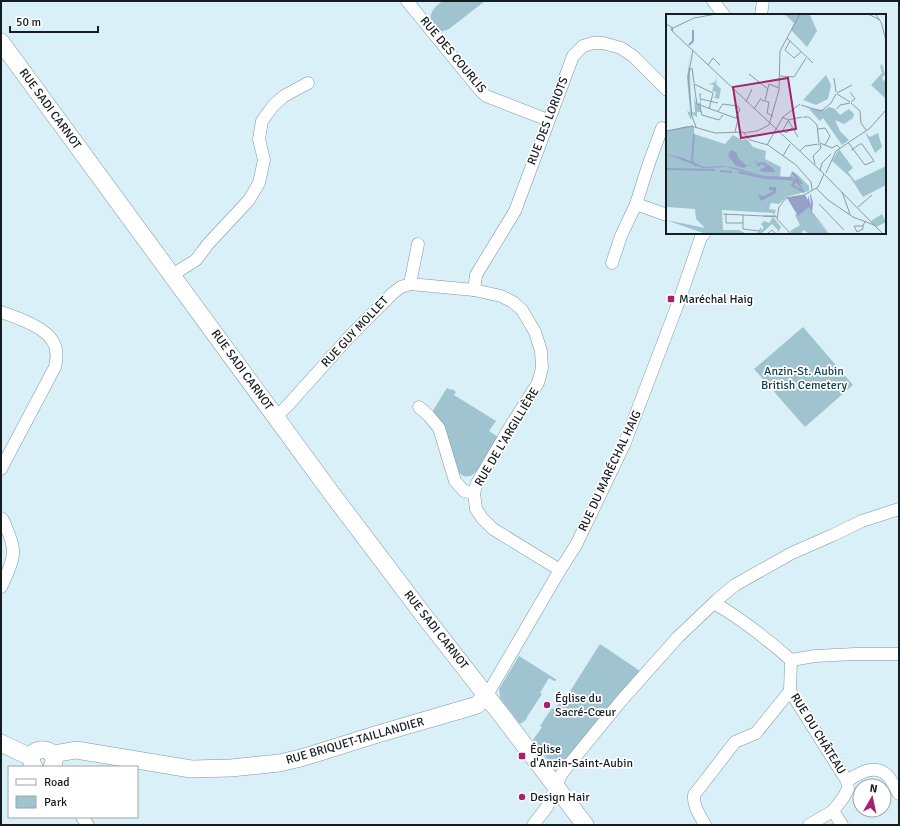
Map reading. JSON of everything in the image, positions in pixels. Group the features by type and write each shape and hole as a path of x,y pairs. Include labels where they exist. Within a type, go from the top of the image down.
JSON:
{"main road":[{"name":"RUE SADI CARNOT","path":"1,42 332,494 585,825"},
{"name":"RUE BRIQUET-TAILLANDIER","path":"52,762 59,753 76,750 191,769 230,768 279,763 301,758 474,706 477,705 486,695"},
{"path":"1,743 24,754 33,762 37,750 41,749 49,751 52,753 52,762"}],"street":[{"name":"RUE DES COURLIS","path":"408,1 486,96 548,120"},
{"path":"713,1 723,14"},
{"path":"761,14 763,1"},
{"name":"RUE DES LORIOTS","path":"474,290 476,275 514,211 573,56 583,46 594,43 603,43 621,48 633,56 666,89"},
{"path":"172,275 196,260 208,244 249,200 259,183 264,160 259,139 262,121 273,106 284,96 308,83"},
{"path":"612,263 621,236 636,204 662,128"},
{"path":"636,204 666,215"},
{"name":"RUE DU MARÉCHAL HAIG","path":"486,695 560,570 576,546 624,445 679,301 701,237 704,234"},
{"path":"410,284 418,244"},
{"name":"RUE DE L'ARGILLIÈRE","path":"410,284 474,290 501,296 513,302 522,310 535,332 541,351 542,368 538,383 510,427 478,482 474,493 476,509 482,518 493,529 560,570"},
{"name":"RUE GUY MOLLET","path":"276,417 350,336 393,293 401,287 410,284"},
{"path":"1,312 29,323 47,334 53,341 57,358 55,368 1,469"},
{"path":"419,407 429,416 438,428 455,481 464,491 474,493"},
{"path":"533,825 548,807 563,772 678,637 714,603 735,585 792,553 833,536 862,521 899,509"},
{"path":"1,518 11,539 14,551 6,577 1,587"},
{"path":"714,603 732,614 791,660 815,656 899,654"},
{"name":"RUE DU CHÂTEAU","path":"791,660 790,691 847,781 848,788 843,798 833,811"},
{"path":"706,825 696,809 694,795 735,742 756,733 790,691"},
{"path":"847,781 862,772 874,770 882,772 888,776 899,794"},
{"path":"809,825 833,811 842,825"}],"green space":[{"path":"443,1 485,1 449,29 441,31 437,30 433,26 430,18 434,9"},
{"name":"Anzin-St. Aubin British Cemetery","path":"803,327 853,385 805,427 754,369"},
{"path":"447,388 452,389 456,392 454,395 496,421 489,431 498,437 477,471 470,476 461,475 456,470 432,412"},
{"path":"600,644 640,671 561,766 552,765 533,740 552,708 554,709 559,704 558,703 564,694 567,696"},
{"path":"519,656 557,680 554,681 549,678 540,693 542,694 526,720 520,724 500,698 499,689"}],"place":[{"name":"Maréchal Haig","path":"671,299"},
{"name":"Église du Sacré-Cœur","path":"547,705"},
{"name":"Église d'Anzin-Saint-Aubin","path":"522,756"},
{"name":"Design Hair","path":"522,797"}]}
